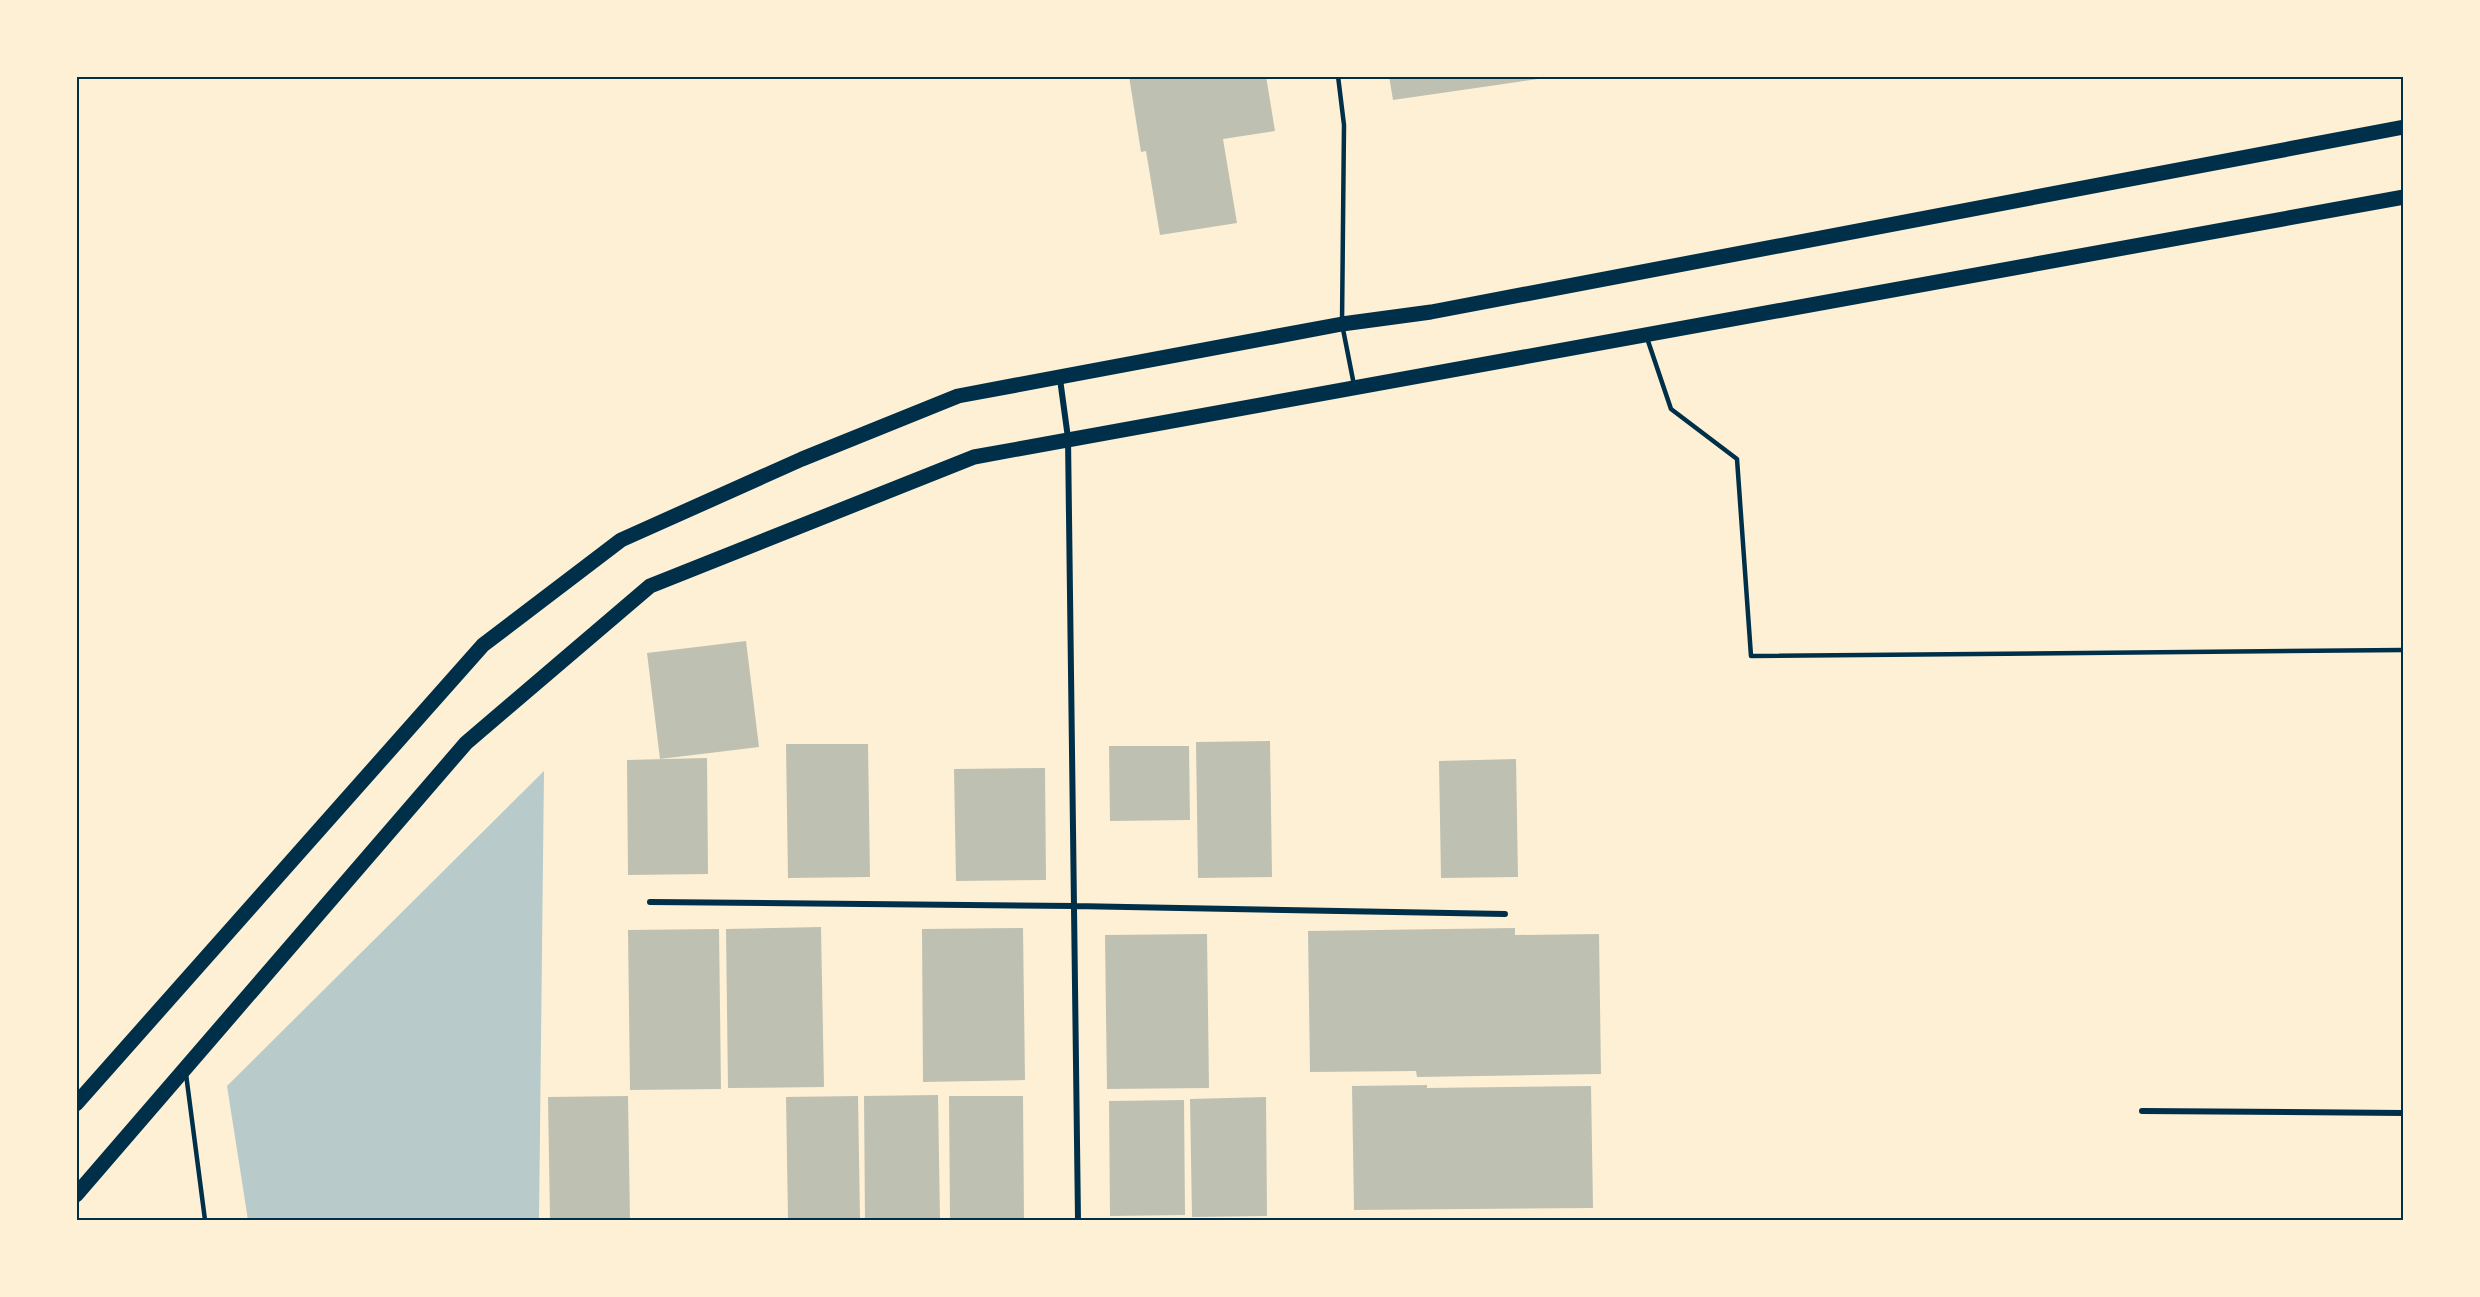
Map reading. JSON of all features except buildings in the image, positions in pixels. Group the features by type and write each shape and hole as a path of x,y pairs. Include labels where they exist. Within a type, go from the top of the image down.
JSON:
{"main road":[{"path":"76,1104 483,645 621,540 802,459 958,396 1060,379 1342,324 1431,312 2403,127"},
{"path":"76,1195 466,743 650,586 974,457 1068,438 2403,198"}],"street":[{"path":"1060,379 1068,438 1078,1221"},
{"path":"650,902 1074,906 1505,914"},
{"path":"2142,1111 2403,1113"}],"lane":[{"path":"1338,76 1344,125 1342,324 1354,388"},
{"path":"1646,335 1671,409 1737,459 1751,656 2403,650"},
{"path":"185,1069 205,1221"}],"shaded area":[{"path":"544,771 539,1220 248,1220 227,1086"}]}
